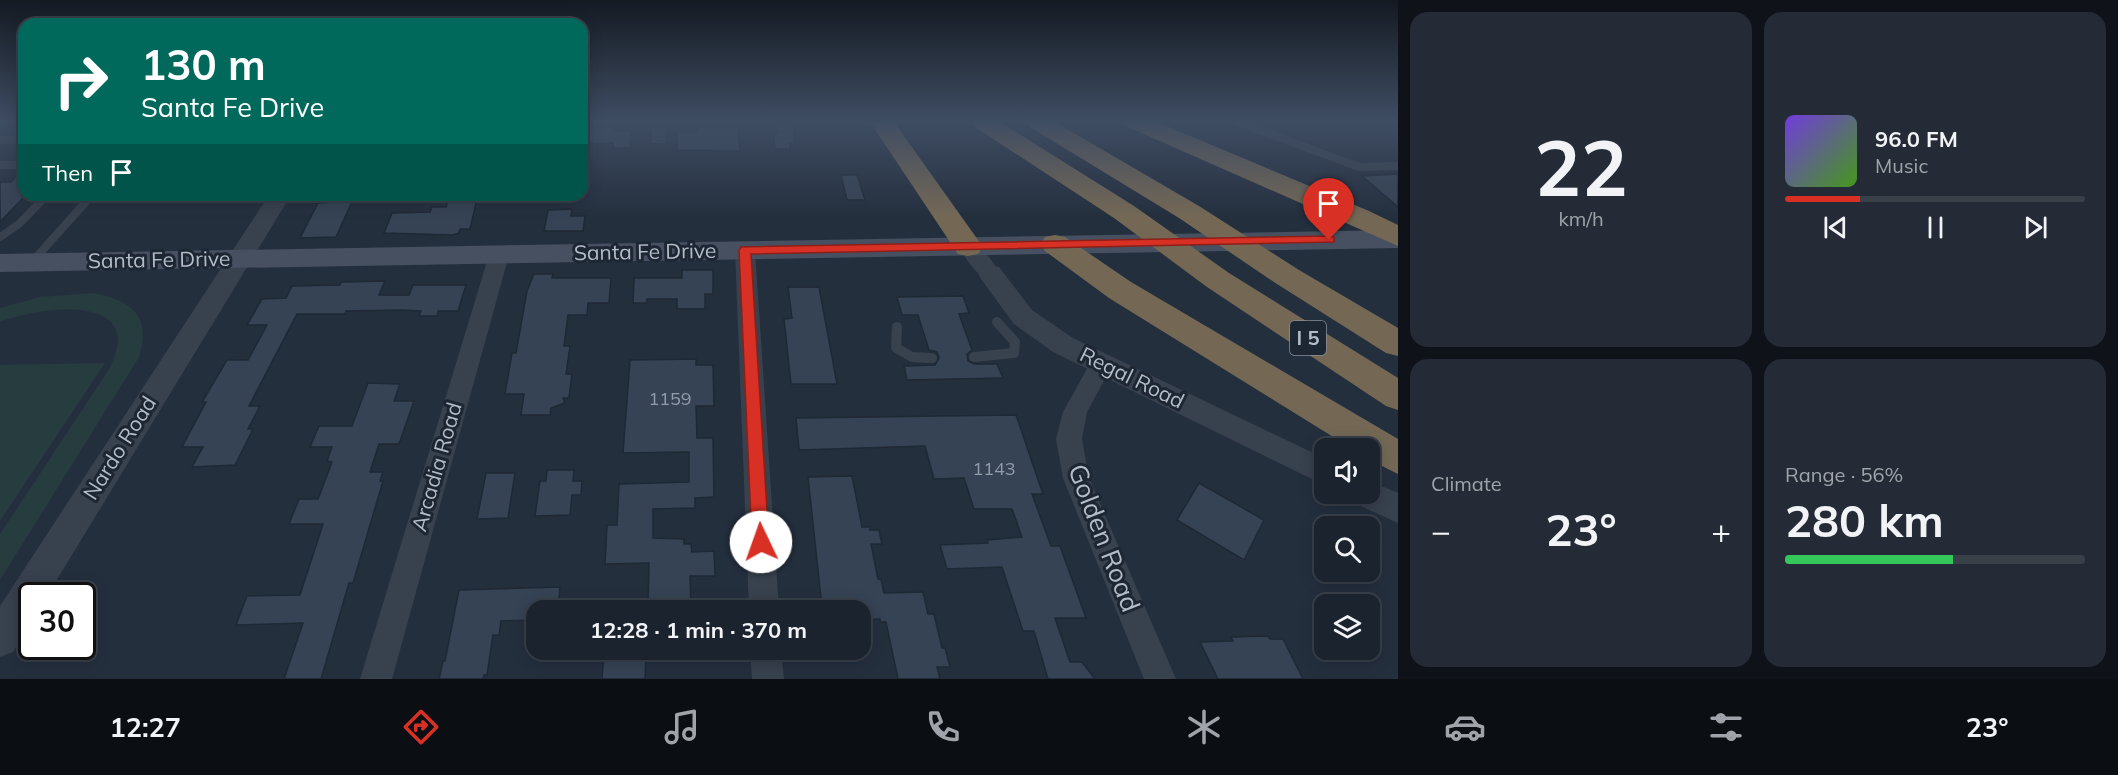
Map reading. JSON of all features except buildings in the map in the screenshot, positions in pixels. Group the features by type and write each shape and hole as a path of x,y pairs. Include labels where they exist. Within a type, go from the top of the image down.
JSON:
{"highway":[{"path":"904,154 968,247"},
{"name":"I 5","path":"1033,154 1124,212 1218,280 1398,396"},
{"name":"I 5","path":"1092,154 1398,344"},
{"path":"1211,154 1359,217 1398,238"},
{"path":"1054,244 1120,290 1398,458"}],"main road":[{"name":"Santa Fe Drive","path":"0,263 1398,238"}],"street":[{"name":"Nardo Road","path":"0,639 276,201"},
{"name":"Regal Road","path":"968,247 1030,323 1064,345 1314,467"},
{"path":"745,250 763,600"},
{"name":"Arcadia Road","path":"376,679 499,255"},
{"name":"Golden Road","path":"1101,364 1075,412 1069,439 1076,478 1160,679"},
{"path":"1380,500 1398,509"},
{"path":"767,660 768,679"}],"lane":[{"path":"1323,154 1359,167 1398,166"},
{"path":"0,165 18,165"},
{"path":"0,237 19,224 41,201"},
{"path":"32,262 87,201"},
{"path":"974,357 1014,353 1015,342 997,322"},
{"path":"897,327 897,348 903,354 914,358 932,358"}],"green space":[{"path":"92,293 118,300 135,312 143,330 139,357 0,580 0,534 108,371 117,346 115,328 104,317 86,311 40,312 0,322 0,308 40,297"},
{"path":"105,363 0,521 0,365"}],"route":[{"path":"761,542 745,250 1329,240"}]}
